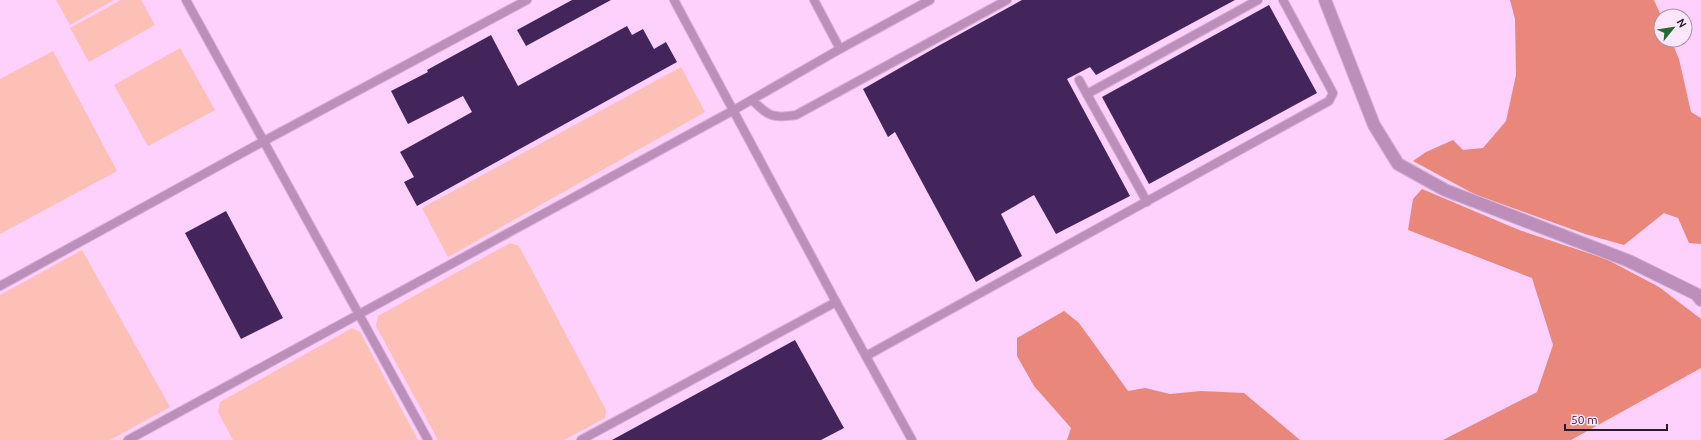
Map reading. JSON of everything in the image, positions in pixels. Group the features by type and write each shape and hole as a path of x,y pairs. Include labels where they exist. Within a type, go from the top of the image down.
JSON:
{"street":[{"path":"1325,0 1374,125 1398,164 1445,190 1629,261 1696,294 1701,300"}],"lane":[{"path":"186,0 428,440"},
{"path":"0,286 264,141 527,0"},
{"path":"674,0 912,440"},
{"path":"814,0 840,49"},
{"path":"128,440 734,110 840,49 930,0"},
{"path":"752,100 766,113 779,118 796,115 1006,0"},
{"path":"1087,94 1258,0"},
{"path":"866,356 1329,101 1333,93 1283,0"},
{"path":"1079,80 1147,202"},
{"path":"581,440 836,302"}],"shaded area":[{"path":"56,0 114,0 70,25"},
{"path":"121,0 141,0 155,25 89,62 70,28"},
{"path":"1510,0 1654,0 1658,8 1653,8 1653,48 1674,48 1679,59 1691,112 1701,118 1701,244 1689,243 1678,218 1664,213 1624,245 1585,234 1474,194 1413,161 1426,152 1453,140 1463,150 1483,148 1506,121 1516,75 1515,19"},
{"path":"180,48 215,110 148,146 114,85"},
{"path":"53,51 117,171 0,234 0,79"},
{"path":"681,67 705,112 448,257 422,208"},
{"path":"1422,189 1519,230 1606,259 1659,287 1701,319 1701,368 1571,440 1443,440 1537,392 1553,345 1532,278 1408,230 1413,199"},
{"path":"510,243 519,246 606,410 605,418 564,440 438,440 376,326 378,316"},
{"path":"82,250 170,407 110,440 0,440 0,295"},
{"path":"1064,311 1079,323 1128,391 1145,388 1170,394 1201,391 1244,393 1300,440 1067,440 1071,428 1034,386 1017,356 1017,338"},
{"path":"352,328 360,332 418,440 233,440 218,412 220,402"}],"building":[{"path":"572,0 611,0 526,46 517,30"},
{"path":"1022,0 1235,0 1096,75 1090,67 1067,79 1130,196 1056,234 1034,195 1001,214 1022,256 976,282 895,132 888,137 863,89"},
{"path":"1269,5 1317,93 1149,184 1102,97"},
{"path":"627,26 632,35 643,29 654,49 666,42 677,62 417,206 404,182 414,177 400,152 472,112 463,96 408,124 391,91 428,72 427,70 491,35 518,86"},
{"path":"226,211 283,318 241,339 185,233"},
{"path":"795,340 844,428 821,440 612,440"}]}
